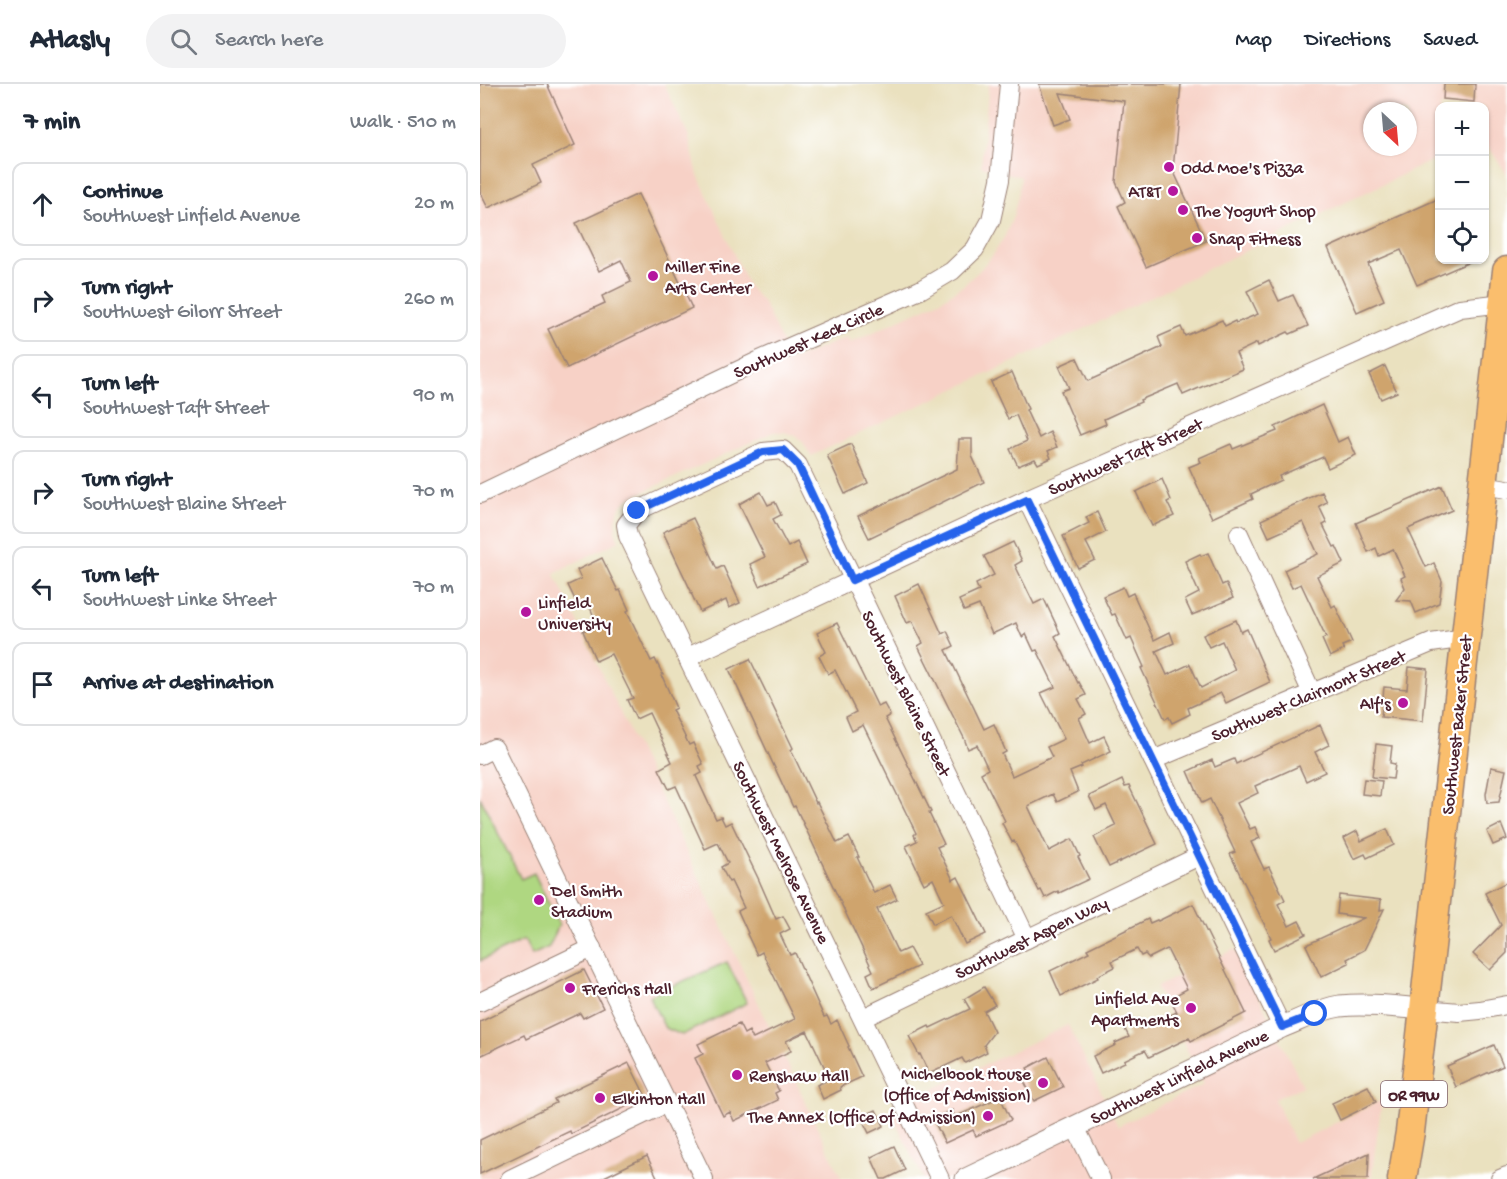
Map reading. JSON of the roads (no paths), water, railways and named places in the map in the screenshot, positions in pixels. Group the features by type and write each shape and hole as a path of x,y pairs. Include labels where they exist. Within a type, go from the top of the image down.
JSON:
{"highway":[{"name":"Southwest Baker Street","path":"1402,1179 1410,1132 1466,638 1495,487 1507,271"}],"street":[{"name":"Southwest Keck Circle","path":"480,494 760,360 920,290 952,271 975,249 991,220 1000,180 1009,84"},
{"name":"Southwest Taft Street","path":"688,657 1027,500 1460,308 1504,303"},
{"name":"Southwest Blaine Street","path":"626,525 637,511 763,452 783,450 798,465 1026,939"},
{"path":"1027,500 1282,1027"},
{"name":"Southwest Melrose Avenue","path":"626,525 628,536 940,1179"},
{"path":"1239,534 1312,693"},
{"name":"Southwest Clairmont Street","path":"1153,760 1431,643 1466,638"},
{"path":"487,751 592,948 704,1179"},
{"name":"Southwest Aspen Way","path":"863,1018 1199,856"},
{"path":"480,1002 592,948"},
{"name":"Southwest Linfield Avenue","path":"966,1179 1282,1027 1337,1007 1358,1005 1459,1012 1507,1005"},
{"path":"510,1179 667,1103"},
{"path":"1075,1127 1101,1179"},
{"path":"1500,1179 1507,1176"}],"place":[{"name":"Odd Moe's Pizza","path":"1169,167"},
{"name":"AT&T","path":"1173,191"},
{"name":"The Yogurt Shop","path":"1183,210"},
{"name":"Snap Fitness","path":"1197,238"},
{"name":"Miller Fine Arts Center","path":"653,276"},
{"name":"Linfield University","path":"526,612"},
{"name":"Alf's","path":"1403,703"},
{"name":"Del Smith Stadium","path":"539,900"},
{"name":"Frerichs Hall","path":"570,988"},
{"name":"Linfield Ave Apartments","path":"1191,1008"},
{"name":"Renshaw Hall","path":"737,1075"},
{"name":"Michelbook House (Office of Admission)","path":"1043,1083"},
{"name":"Elkinton Hall","path":"600,1098"},
{"name":"The Annex (Office of Admission)","path":"988,1116"}]}
